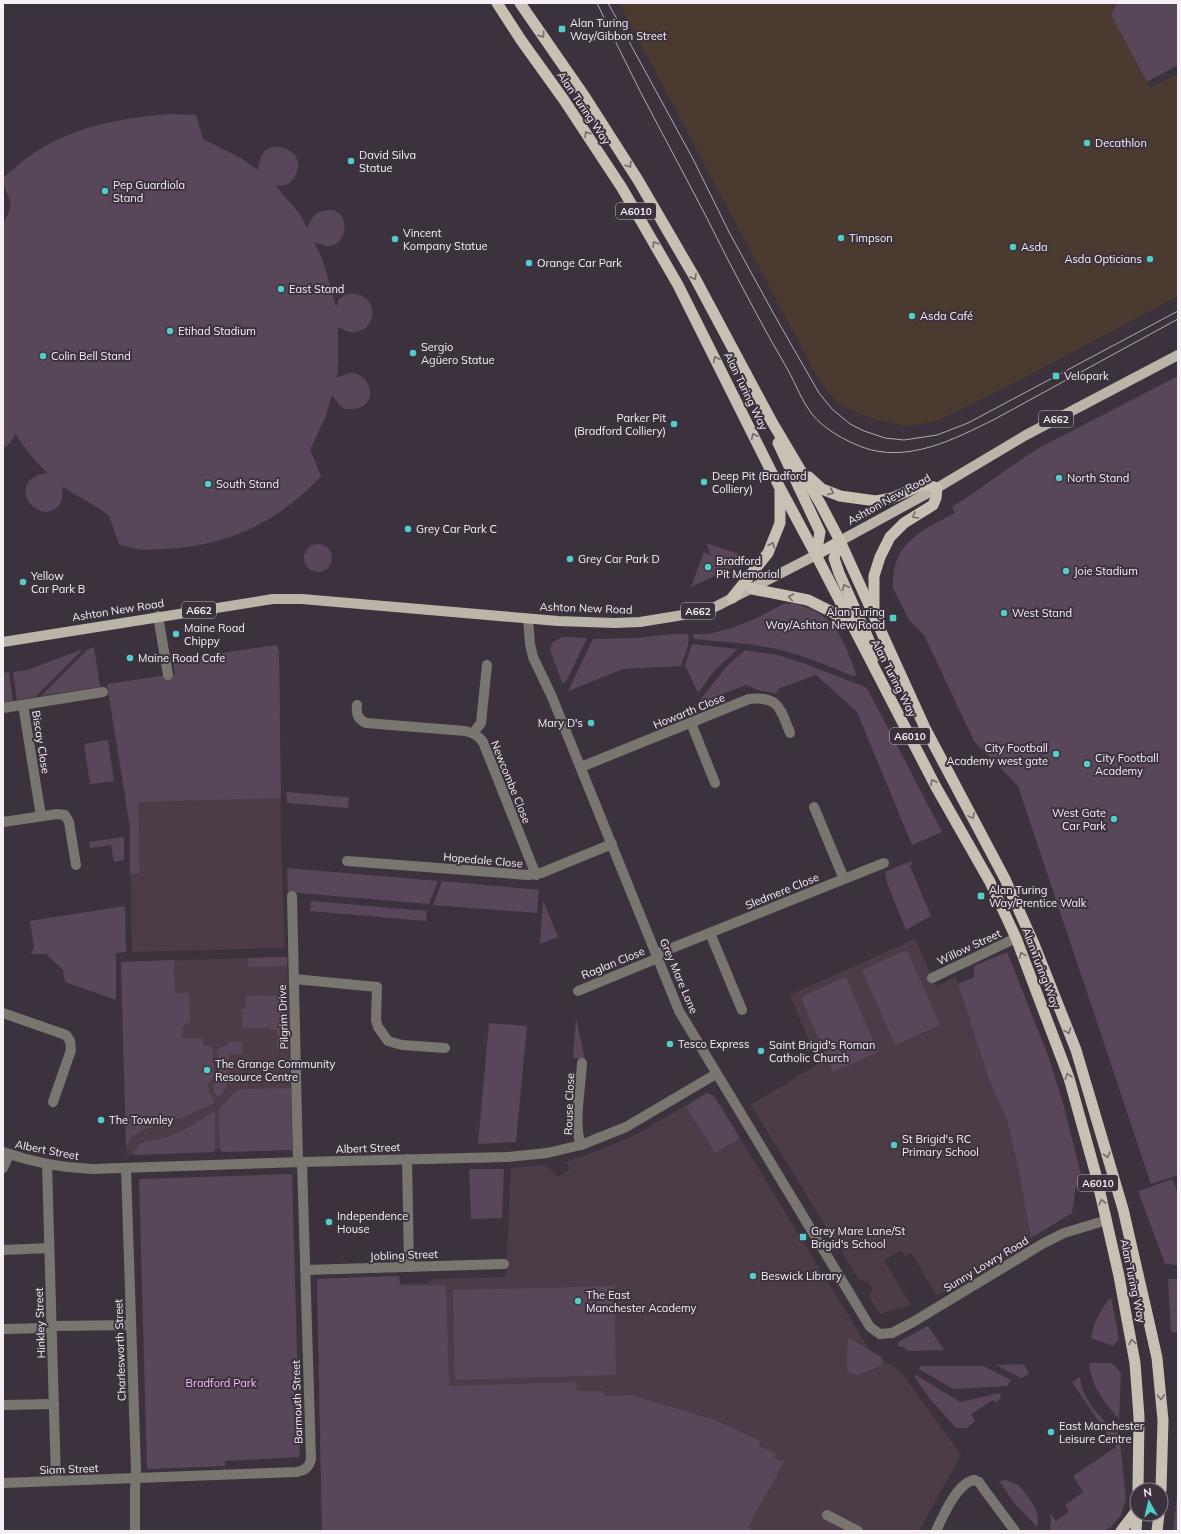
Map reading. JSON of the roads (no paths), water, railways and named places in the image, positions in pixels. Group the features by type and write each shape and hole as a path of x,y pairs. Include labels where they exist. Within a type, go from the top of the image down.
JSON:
{"highway":[{"name":"Alan Turing Way","path":"497,3 521,40 564,100 622,188 678,285 780,488 936,787 990,882 1016,938 1069,1078 1107,1220 1129,1322 1135,1363 1139,1418 1138,1482"},
{"name":"Alan Turing Way","path":"520,3 585,97 638,180 695,278 772,422 820,503 840,541 925,728 1005,879 1034,944 1076,1050 1123,1209 1156,1350 1163,1420 1161,1482"},
{"path":"772,422 780,447 820,532 816,555"},
{"path":"800,469 822,489 850,498 876,501 892,498 924,484 937,488 936,498 933,505 896,529 890,537 880,557 874,576 874,616"},
{"path":"732,598 768,554 780,523 780,488"},
{"path":"840,541 834,558 840,578 889,683 904,726"},
{"name":"Ashton New Road","path":"816,555 840,541"},
{"path":"752,589 808,600 832,612 851,625"},
{"path":"1121,1531 1129,1520"}],"main road":[{"name":"Ashton New Road","path":"840,541 937,488 1026,435 1178,355"},
{"name":"Ashton New Road","path":"3,642 158,616 273,599 302,599 528,619 614,624 640,622 683,615 715,607 816,555"}],"street":[{"path":"158,616 168,675"},
{"name":"Grey Mare Lane","path":"528,619 530,644 533,657 552,697 581,767 678,1011 870,1327 880,1334"},
{"path":"357,705 356,713 359,719 366,723 473,733 481,723 487,665"},
{"name":"Biscay Close","path":"41,816 23,705 103,692"},
{"name":"Howarth Close","path":"581,767 749,699 761,698 772,701 779,707 790,733"},
{"path":"3,708 23,705"},
{"path":"690,723 715,783"},
{"name":"Newcombe Close","path":"473,733 483,742 536,875"},
{"path":"814,807 844,879"},
{"path":"3,822 57,814 65,815 69,822 76,865"},
{"name":"Hopedale Close","path":"347,861 528,876 536,875 612,844"},
{"name":"Sledmere Close","path":"657,956 884,863"},
{"name":"Pilgrim Drive","path":"292,896 300,1162"},
{"path":"710,933 742,1010"},
{"name":"Willow Street","path":"932,978 1016,938"},
{"name":"Raglan Close","path":"578,991 657,956"},
{"path":"294,979 377,987 376,1020 378,1028 388,1041 402,1045 445,1048"},
{"path":"3,1013 66,1035 70,1041 72,1050 53,1102"},
{"name":"Rouse Close","path":"581,1145 578,1138 577,1127 582,1063"},
{"name":"Albert Street","path":"6,1153 47,1164 70,1168 126,1169 300,1162 520,1156 556,1152 581,1145 626,1127 716,1074"},
{"path":"3,1168 6,1153"},
{"path":"406,1159 409,1267"},
{"name":"Barmouth Street","path":"135,1478 297,1472 303,1471 310,1465 311,1451 300,1162"},
{"name":"Hinkley Street","path":"47,1164 56,1481"},
{"name":"Charlesworth Street","path":"126,1169 135,1478 135,1531"},
{"name":"Sunny Lowry Road","path":"880,1334 892,1333 902,1328 1064,1232 1107,1220"},
{"path":"3,1250 50,1248"},
{"name":"Jobling Street","path":"305,1270 504,1264"},
{"path":"3,1329 131,1324"},
{"path":"3,1405 54,1404"},
{"name":"Siam Street","path":"3,1483 135,1478"},
{"path":"936,1531 952,1500 962,1486 974,1480 979,1482 1015,1531"},
{"path":"827,1515 858,1531"}],"tram line":[{"path":"597,3 641,93 805,404 822,424 848,441 862,447 896,453 913,451 947,441 995,419 1178,319"},
{"path":"608,3 693,159 729,232 819,393 832,409 850,424 864,431 885,438 904,440 937,435 968,423 1178,311"}],"place":[{"name":"Alan Turing Way/Gibbon Street","path":"562,29"},
{"name":"Decathlon","path":"1087,143"},
{"name":"David Silva Statue","path":"351,161"},
{"name":"Pep Guardiola Stand","path":"105,191"},
{"name":"Timpson","path":"841,238"},
{"name":"Vincent Kompany Statue","path":"395,239"},
{"name":"Asda","path":"1013,247"},
{"name":"Asda Opticians","path":"1150,259"},
{"name":"Orange Car Park","path":"529,263"},
{"name":"East Stand","path":"281,289"},
{"name":"Asda Café","path":"912,316"},
{"name":"Etihad Stadium","path":"170,331"},
{"name":"Sergio Agüero Statue","path":"413,353"},
{"name":"Colin Bell Stand","path":"43,356"},
{"name":"Velopark","path":"1056,376"},
{"name":"Parker Pit (Bradford Colliery)","path":"674,424"},
{"name":"North Stand","path":"1059,478"},
{"name":"Deep Pit (Bradford Colliery)","path":"704,482"},
{"name":"South Stand","path":"208,484"},
{"name":"Grey Car Park C","path":"408,529"},
{"name":"Grey Car Park D","path":"570,559"},
{"name":"Bradford Pit Memorial","path":"708,567"},
{"name":"Joie Stadium","path":"1066,571"},
{"name":"Yellow Car Park B","path":"23,582"},
{"name":"West Stand","path":"1004,613"},
{"name":"Alan Turing Way/Ashton New Road","path":"893,618"},
{"name":"Maine Road Chippy","path":"176,634"},
{"name":"Maine Road Cafe","path":"130,658"},
{"name":"Mary D's","path":"591,723"},
{"name":"City Football Academy west gate","path":"1056,754"},
{"name":"City Football Academy","path":"1087,764"},
{"name":"West Gate Car Park","path":"1114,819"},
{"name":"Alan Turing Way/Prentice Walk","path":"981,896"},
{"name":"Tesco Express","path":"670,1044"},
{"name":"Saint Brigid's Roman Catholic Church","path":"761,1051"},
{"name":"The Grange Community Resource Centre","path":"207,1070"},
{"name":"The Townley","path":"101,1120"},
{"name":"St Brigid's RC Primary School","path":"894,1145"},
{"name":"Independence House","path":"329,1222"},
{"name":"Grey Mare Lane/St Brigid's School","path":"803,1237"},
{"name":"Beswick Library","path":"753,1276"},
{"name":"The East Manchester Academy","path":"578,1301"},
{"name":"East Manchester Leisure Centre","path":"1051,1432"}],"park label":[{"name":"Bradford Park","path":"221,1383"}]}
